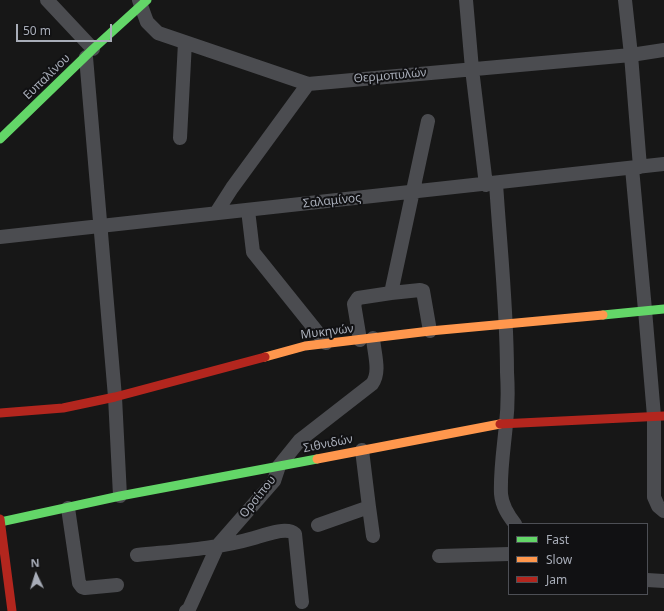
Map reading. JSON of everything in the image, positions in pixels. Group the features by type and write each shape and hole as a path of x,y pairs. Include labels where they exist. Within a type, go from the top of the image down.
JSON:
{"street":[{"path":"47,0 89,53 99,227 115,397 120,496"},
{"path":"466,0 472,69 491,184 506,323 506,423 501,469 501,494 502,503 513,523"},
{"path":"625,0 631,55 636,168 645,310 659,416 654,497 658,506 664,511"},
{"name":"Ευπαλίνου","path":"0,140 142,2"},
{"name":"Θερμοπυλών","path":"142,2 147,22 158,33 308,84 631,55 664,50"},
{"path":"180,138 186,42"},
{"path":"216,213 232,188 308,84"},
{"path":"428,121 391,293 423,291 430,331"},
{"name":"Σαλαμίνος","path":"0,237 664,164"},
{"path":"248,210 253,252 326,343"},
{"name":"Ορσίπου","path":"186,611 189,609 218,545 274,481 279,466 300,440 372,384 375,379 376,371 354,304 355,300 358,298 391,293"},
{"name":"Μυκηνών","path":"0,413 63,408 115,397 305,346 430,331 664,308"},
{"name":"Σιθνιδών","path":"0,522 120,496 506,423 659,416"},
{"path":"362,450 373,536"},
{"path":"318,525 369,507"},
{"path":"68,508 79,583 85,588 117,585"},
{"path":"0,519 12,611"},
{"path":"137,555 218,545 266,534 289,531 293,532 295,534 302,602"},
{"path":"439,556 508,554"},
{"path":"648,580 664,581"}],"traffic: fast":[{"path":"0,139 93,49 147,0"},
{"path":"603,315 664,309"},
{"path":"0,522 120,496 317,459"}],"traffic: slow":[{"path":"265,357 305,346 430,331 603,315"},
{"path":"317,459 500,424"}],"traffic: jam":[{"path":"0,413 63,408 115,397 265,357"},
{"path":"500,424 664,416"},
{"path":"0,519 12,611"}]}
